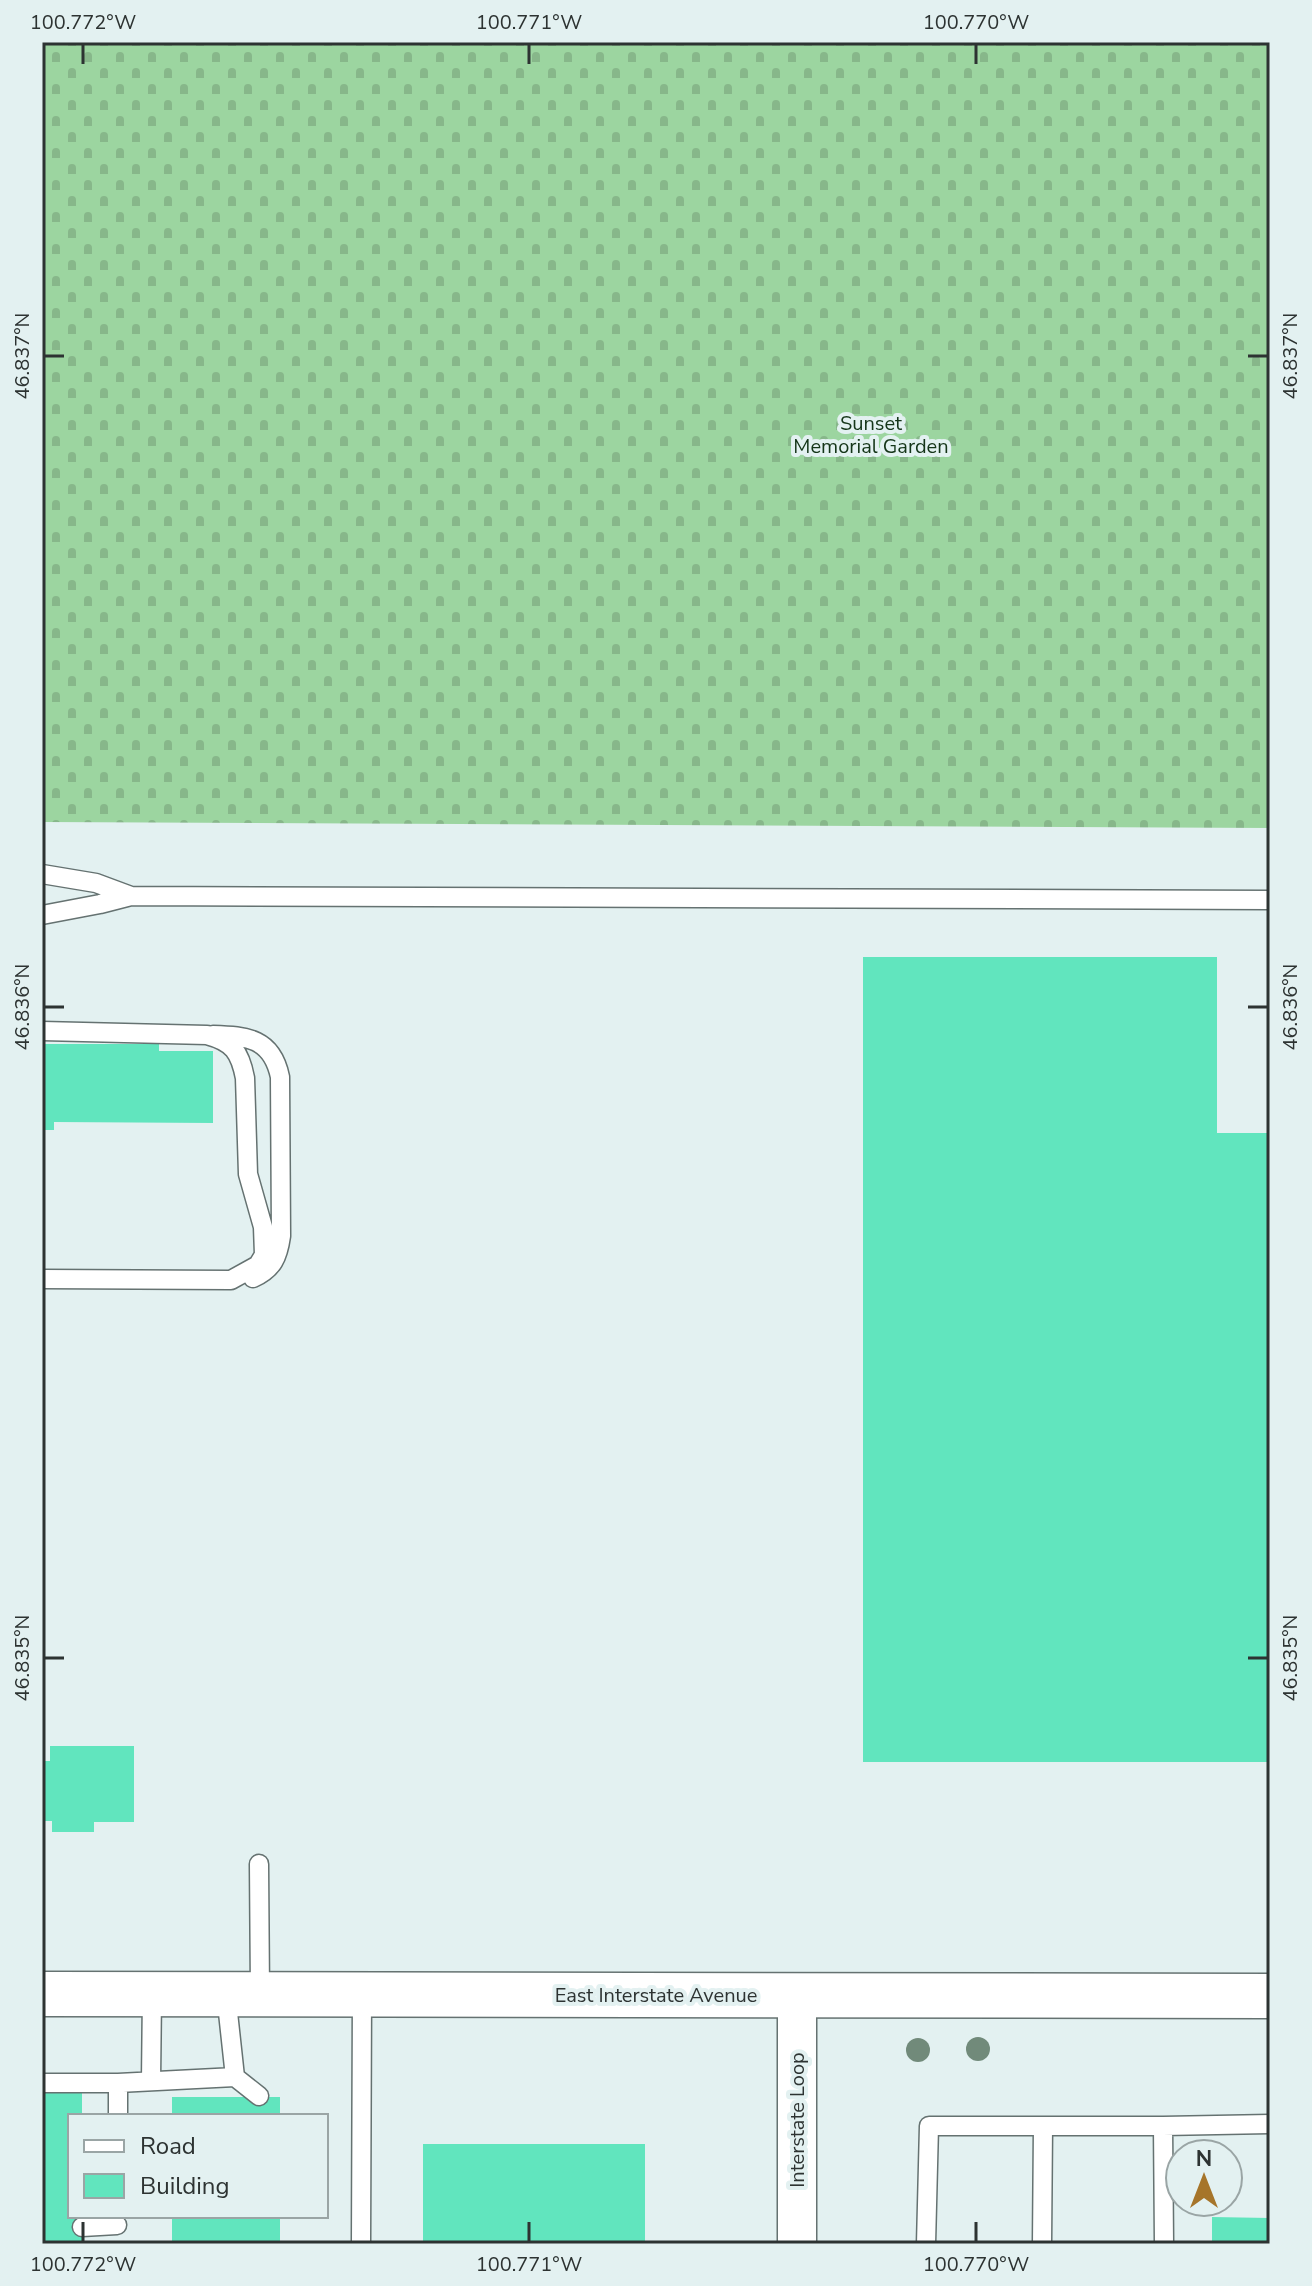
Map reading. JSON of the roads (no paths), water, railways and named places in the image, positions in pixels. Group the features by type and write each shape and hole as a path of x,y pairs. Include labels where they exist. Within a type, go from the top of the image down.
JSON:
{"street":[{"name":"East Interstate Avenue","path":"42,1994 1270,1996"},
{"name":"Interstate Loop","path":"797,1996 797,2244"}],"lane":[{"path":"42,874 96,883 131,896"},
{"path":"42,915 131,896 1270,900"},
{"path":"42,1031 251,1038 263,1045 278,1064 282,1090 279,1251 274,1263 264,1273 252,1278 231,1280 42,1279"},
{"path":"207,1035 223,1040 235,1050 242,1062 248,1174 265,1241 264,1255 258,1265 231,1280"},
{"path":"235,2077 259,1864"},
{"path":"361,2244 362,1994"},
{"path":"151,2081 152,1995"},
{"path":"42,2083 235,2077 259,2096"},
{"path":"118,2083 118,2114"},
{"path":"926,2244 929,2126 1270,2124"},
{"path":"1042,2244 1043,2126"},
{"path":"1163,2126 1164,2244"},
{"path":"82,2227 116,2228"}],"park label":[{"name":"Sunset Memorial Garden","path":"871,434"}]}
